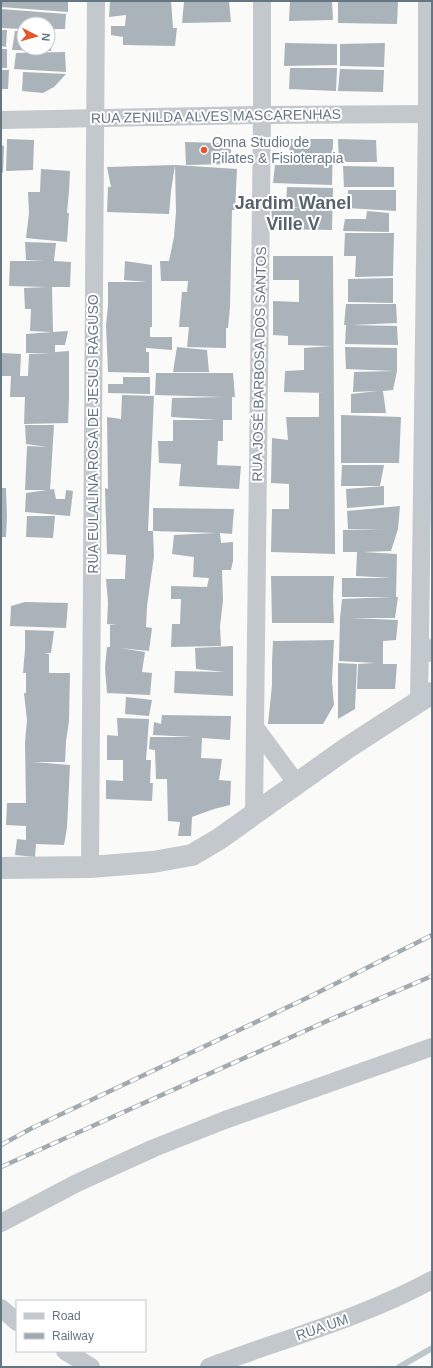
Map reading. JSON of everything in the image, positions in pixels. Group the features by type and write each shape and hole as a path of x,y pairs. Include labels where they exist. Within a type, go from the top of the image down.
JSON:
{"street":[{"name":"RUA EULALINA ROSA DE JESUS RAGUSO","path":"90,867 96,1"},
{"name":"RUA JOSÉ BARBOSA DOS SANTOS","path":"254,815 262,1"},
{"path":"1,868 90,867 153,862 192,855 219,839 426,696 430,114 427,1"},
{"name":"RUA ZENILDA ALVES MASCARENHAS","path":"1,120 262,114 430,114"},
{"path":"255,727 297,784"},
{"path":"1,1223 77,1183 154,1148 225,1120 432,1047"},
{"name":"RUA UM","path":"209,1367 364,1312 414,1290 432,1280"},
{"path":"1,1308 16,1321"},
{"path":"67,1352 91,1367"}],"building":[{"path":"1,1 68,1 68,12 1,7"},
{"path":"110,1 171,1 173,28 177,28 175,46 123,45 123,37 111,35 111,26 125,26 126,15 109,17"},
{"path":"229,1 231,22 182,23 184,2"},
{"path":"290,1 332,1 333,20 289,21"},
{"path":"338,1 398,1 397,24 338,23"},
{"path":"1,9 66,14 65,29 56,29 56,16 16,16 16,29 1,28"},
{"path":"1,30 7,30 6,47 1,46"},
{"path":"15,31 16,31 16,50 12,50"},
{"path":"285,43 337,44 337,65 284,66"},
{"path":"385,43 384,67 340,66 340,44"},
{"path":"1,49 7,49 7,68 1,68"},
{"path":"56,52 65,52 66,72 14,69 16,53 16,56 56,56"},
{"path":"290,68 337,68 336,91 289,89"},
{"path":"340,69 384,70 383,92 338,91"},
{"path":"1,70 9,70 8,89 1,89"},
{"path":"23,72 66,74 54,87 43,93 22,91"},
{"path":"7,139 34,140 33,170 6,171"},
{"path":"289,139 333,139 332,185 273,183 275,165 290,165"},
{"path":"338,139 376,140 377,162 339,162"},
{"path":"185,142 221,143 231,150 230,164 186,165"},
{"path":"1,145 4,146 3,173 1,172"},
{"path":"175,165 169,214 107,212 108,187 111,187 107,167"},
{"path":"175,165 237,169 235,210 232,210 230,307 228,328 226,328 226,348 187,347 189,327 179,327 182,292 187,292 188,281 161,281 160,261 169,261 174,237 176,212"},
{"path":"343,166 394,167 394,187 344,187"},
{"path":"41,169 70,171 67,213 69,213 67,242 26,238 29,213 28,192 40,192"},
{"path":"287,187 333,188 332,230 273,229 271,207 301,208 286,206"},
{"path":"348,190 396,190 396,211 347,208"},
{"path":"367,211 389,213 389,232 343,231 345,219 366,219"},
{"path":"345,233 394,233 393,276 355,277 356,256 344,256"},
{"path":"25,242 56,243 54,261 71,262 70,287 52,287 53,332 68,331 65,345 55,345 55,352 69,351 68,423 24,424 25,397 10,397 11,376 1,376 1,353 21,354 20,376 28,376 29,354 51,353 26,353 26,334 52,332 30,331 31,309 25,309 24,288 47,287 9,286 10,261 44,261 26,260"},
{"path":"273,256 333,256 335,554 271,552 272,509 289,509 289,484 271,483 272,438 288,440 286,417 319,417 319,393 326,393 284,392 285,371 304,370 304,348 331,346 288,345 288,336 273,335 273,301 299,302 299,280 273,280"},
{"path":"125,261 152,265 152,327 150,327 150,337 172,337 172,350 146,348 146,352 149,352 149,373 108,372 106,325 108,282 147,282 124,280"},
{"path":"393,278 393,303 348,302 348,279"},
{"path":"346,304 396,304 397,323 352,325 397,326 398,345 345,344 346,325 344,325"},
{"path":"177,347 207,350 209,372 173,372"},
{"path":"345,347 397,348 397,371 393,390 383,391 386,413 351,413 351,394 378,391 353,392 354,372 394,371 346,369"},
{"path":"156,373 233,373 235,397 232,397 232,420 223,420 223,441 218,441 217,465 241,466 239,489 179,486 181,464 159,463 158,441 173,441 173,420 218,420 171,417 172,398 223,397 155,395"},
{"path":"123,377 150,377 150,394 108,393 108,384 123,384"},
{"path":"122,395 154,396 148,531 153,531 154,556 147,606 146,627 152,628 149,651 120,648 145,652 142,672 152,673 150,695 107,693 105,668 107,647 110,647 110,625 117,625 107,624 108,602 106,579 125,579 126,555 107,554 105,488 108,489 107,417 121,419"},
{"path":"341,415 401,417 399,463 341,463"},
{"path":"25,425 54,425 50,490 25,490 27,446 47,447 26,444"},
{"path":"342,465 384,465 380,486 341,486"},
{"path":"384,486 384,505 347,508 346,489"},
{"path":"1,488 6,488 6,537 1,537"},
{"path":"54,489 56,499 65,499 66,490 73,491 70,516 25,512 26,493"},
{"path":"400,506 398,529 391,551 363,552 397,554 396,597 398,597 395,618 351,618 398,620 396,640 383,641 383,664 397,664 395,689 357,689 358,664 375,663 339,661 342,599 392,597 342,597 342,578 391,578 356,576 357,552 343,552 343,530 382,529 348,529 347,511"},
{"path":"153,508 234,509 232,534 220,533 221,543 233,542 233,561 231,570 222,570 223,601 220,626 221,646 171,647 172,624 180,624 181,599 171,599 171,586 207,587 209,578 193,577 194,557 172,554 174,535 216,533 153,531"},
{"path":"27,516 55,516 53,538 26,537"},
{"path":"271,576 334,576 334,623 272,623"},
{"path":"25,602 68,603 66,628 10,626 11,606"},
{"path":"25,630 54,631 51,653 44,653 49,654 49,673 70,673 69,721 65,762 33,762 70,765 67,828 64,845 36,844 35,857 15,855 17,839 26,840 26,826 6,825 7,803 26,803 25,742 27,720 24,693 26,693 26,673 23,673"},
{"path":"334,640 332,682 334,705 323,724 268,724 272,685 273,641"},
{"path":"233,646 233,696 174,693 175,671 225,672 196,669 195,648"},
{"path":"338,663 357,664 355,709 338,719"},
{"path":"126,697 152,700 149,716 125,714"},
{"path":"162,715 231,716 230,740 202,738 201,758 222,759 219,780 231,781 230,805 192,817 191,836 178,836 180,822 168,821 167,779 156,779 155,750 149,749 150,737 193,737 153,735 154,722 161,724"},
{"path":"117,718 149,719 146,760 151,760 150,783 153,783 152,801 106,799 106,780 123,781 123,760 107,760 107,735 118,736"}],"waterway":[{"path":"399,1367 432,1348"}],"railway":[{"path":"1,1145 32,1128 309,997 432,935"},
{"path":"1,1167 336,1017 432,976"}],"place":[{"name":"Onna Studio de Pilates & Fisioterapia","path":"204,150"}],"district":[{"name":"Jardim Wanel Ville V","path":"293,213"}]}
